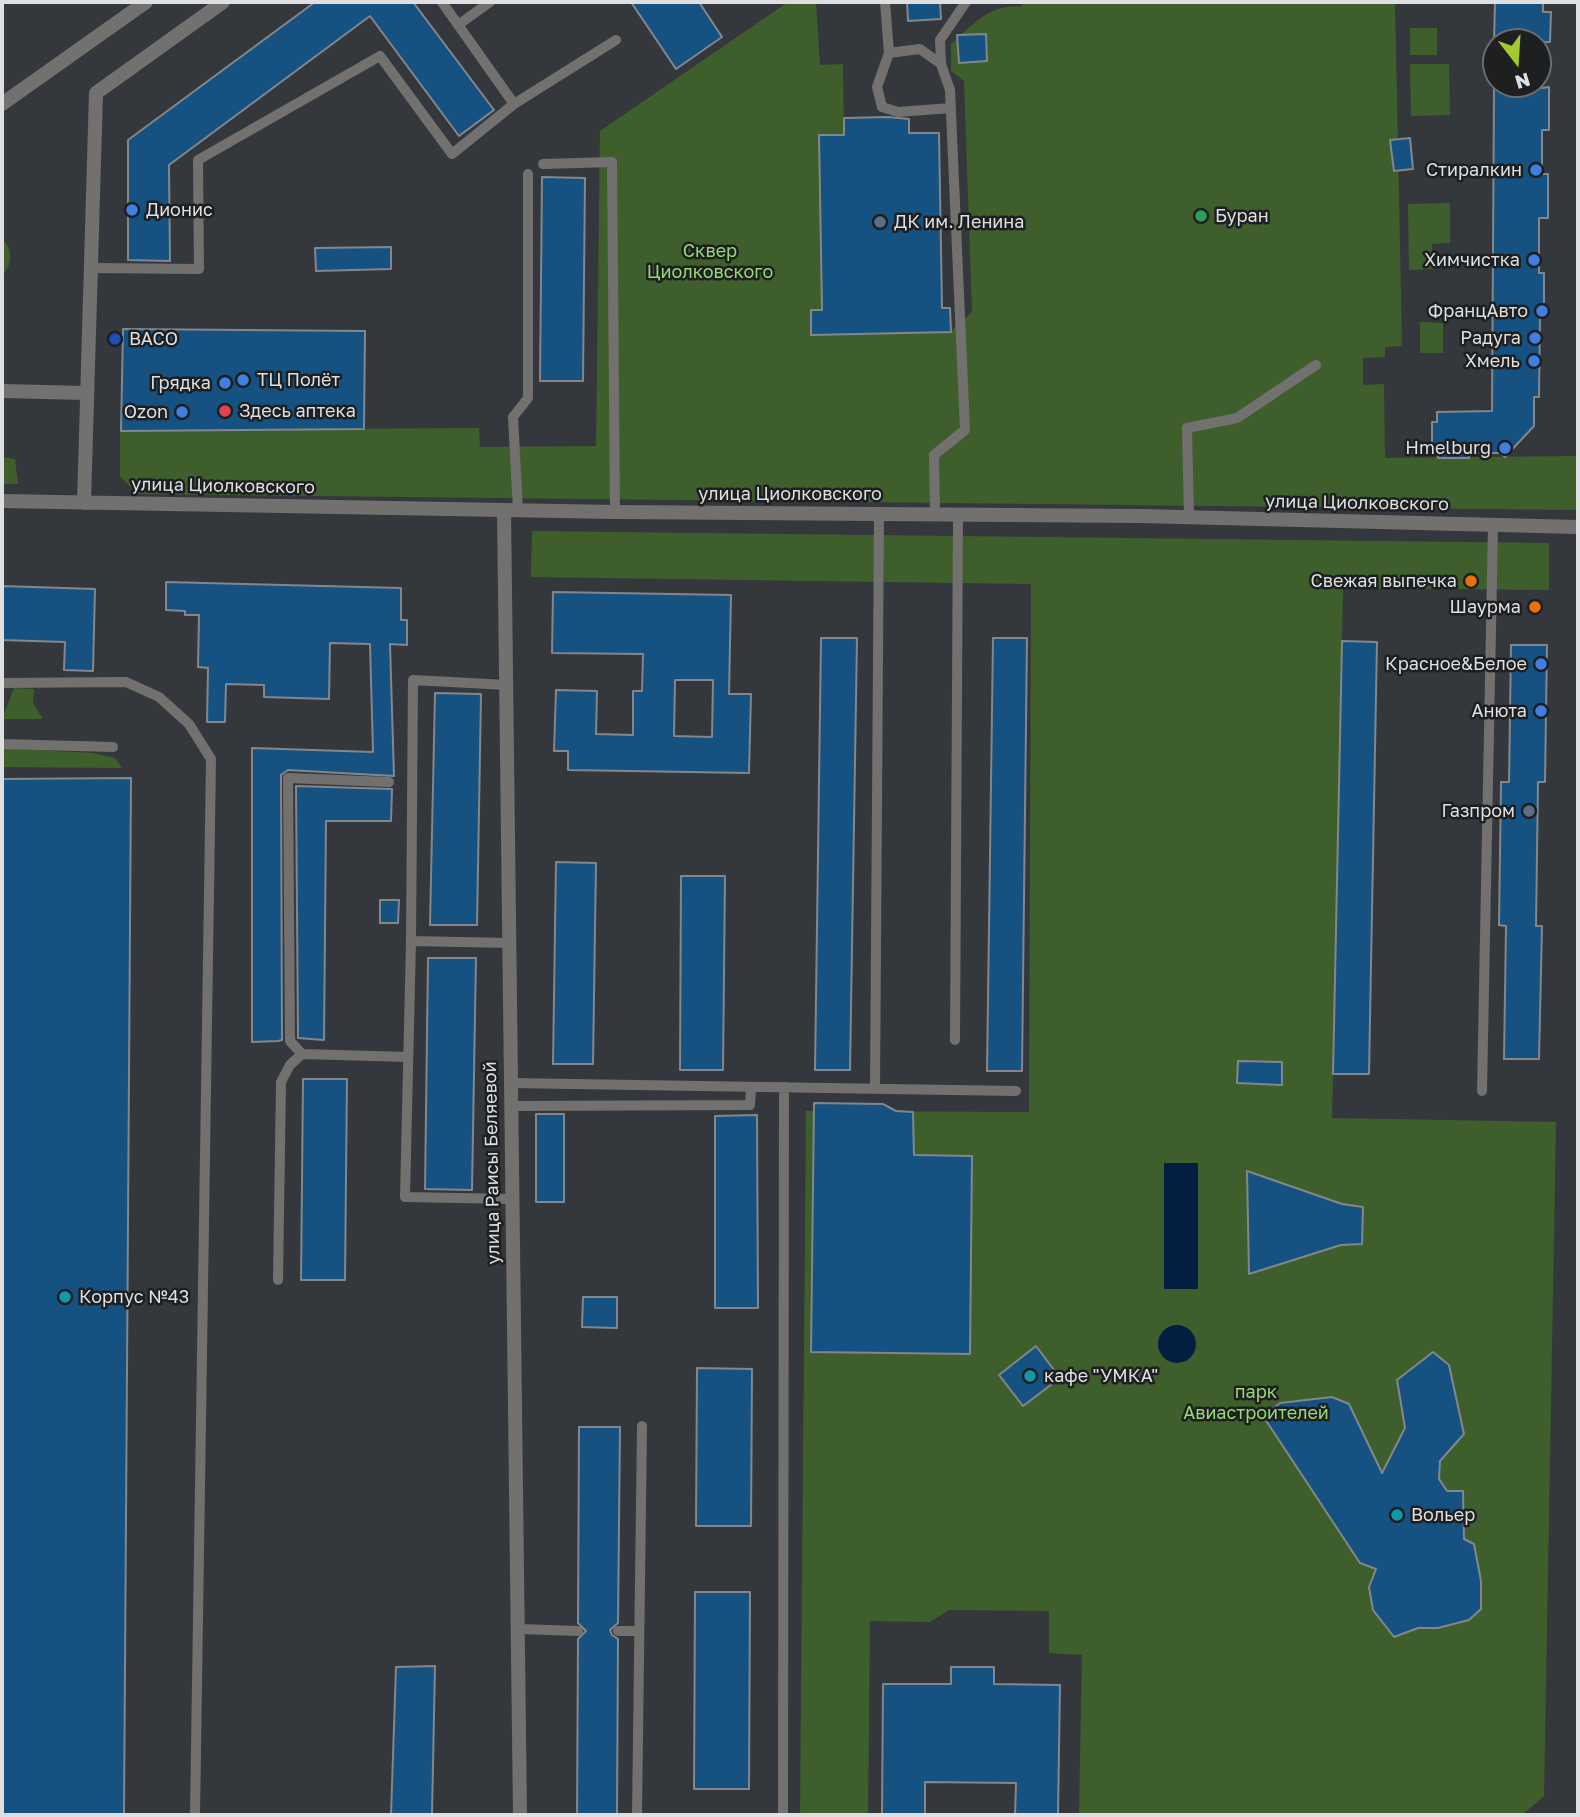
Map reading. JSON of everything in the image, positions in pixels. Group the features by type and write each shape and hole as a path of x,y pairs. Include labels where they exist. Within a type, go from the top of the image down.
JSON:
{"street":[{"path":"2,104 146,2"},
{"path":"83,503 96,93 223,2"},
{"path":"2,391 86,393"},
{"name":"улица Циолковского","path":"2,501 614,512 1188,518 1578,527"},
{"name":"улица Раисы Беляевой","path":"511,510 507,685 520,1815"}],"lane":[{"path":"442,2 514,104"},
{"path":"458,25 490,2"},
{"path":"885,2 889,53 877,87 882,107 898,112 951,108"},
{"path":"935,515 934,455 965,430 950,90 942,64 940,40 966,2"},
{"path":"90,268 199,270 198,160 380,56 452,154 514,104 615,40"},
{"path":"889,53 920,49 942,64"},
{"path":"543,164 612,162 614,512"},
{"path":"511,510 513,417 528,398 528,174"},
{"path":"1188,518 1187,428 1237,418 1316,365"},
{"path":"875,1088 879,514"},
{"path":"955,1040 958,515"},
{"path":"1482,1091 1493,525"},
{"path":"507,685 413,680 405,1197 511,1199"},
{"path":"2,683 126,682 159,697 189,724 211,759 195,1815"},
{"path":"2,744 113,747"},
{"path":"302,1054 290,1041 288,778 389,782"},
{"path":"411,941 509,943"},
{"path":"278,1280 281,1082 290,1065 302,1054 408,1057"},
{"path":"510,1083 1016,1091"},
{"path":"510,1106 750,1105 751,1087"},
{"path":"783,1815 784,1087"},
{"path":"637,1815 642,1426"},
{"path":"519,1629 578,1631"},
{"path":"618,1631 639,1631"}],"green space":[{"name":"Сквер Циолковского","path":"788,2 816,2 820,65 843,64 844,135 819,136 822,310 811,310 811,334 950,332 972,312 964,81 951,71 951,44 982,17 1000,9 1020,7 1024,2 1395,2 1402,346 1385,347 1385,357 1363,358 1363,385 1384,384 1385,458 1578,456 1578,510 137,494 120,476 120,430 479,428 480,447 596,446 600,131"},
{"path":"1410,28 1437,28 1437,55 1410,55"},
{"path":"1410,64 1449,64 1450,115 1411,116"},
{"path":"1450,203 1450,243 1432,244 1433,269 1409,270 1408,204"},
{"path":"2,238 10,257 2,276"},
{"path":"1420,322 1443,323 1443,353 1420,353"},
{"path":"2,457 15,459 18,484 2,484"},
{"name":"парк Авиастроителей","path":"532,531 1549,543 1549,590 1343,588 1332,1118 1556,1122 1544,1796 1522,1815 1079,1815 1082,1655 1049,1653 1049,1611 949,1610 930,1622 870,1621 868,1815 800,1815 806,1111 1029,1112 1031,584 531,577"},
{"path":"14,688 34,689 33,703 43,719 2,719"},
{"path":"2,748 93,753 115,758 122,768 2,767"}],"water":[{"path":"1164,1163 1198,1163 1198,1289 1164,1289"},
{"path":"1177,1325 1190,1331 1196,1344 1190,1357 1177,1363 1164,1357 1158,1344 1164,1331"}],"building":[{"path":"315,2 413,2 494,110 459,136 370,16 169,165 170,261 128,260 128,140"},
{"path":"631,2 699,2 722,37 676,69"},
{"path":"907,2 940,2 941,19 908,21"},
{"path":"1495,2 1543,2 1543,12 1551,12 1550,28 1494,28"},
{"path":"986,34 987,61 959,63 957,35"},
{"path":"1494,98 1549,98 1549,130 1542,130 1542,174 1548,174 1548,218 1539,218 1539,273 1544,273 1544,315 1540,315 1539,397 1534,397 1534,426 1505,457 1500,453 1469,453 1469,458 1438,458 1437,446 1432,446 1432,422 1437,422 1437,412 1492,411"},
{"name":"ДК им. Ленина","path":"844,118 909,119 909,133 939,133 942,308 950,308 951,332 811,335 811,310 822,310 819,135 844,135"},
{"path":"1410,138 1413,169 1394,171 1390,140"},
{"path":"542,177 585,178 583,381 540,381"},
{"path":"391,247 391,269 316,271 315,248"},
{"name":"ТЦ Полёт","path":"123,329 365,331 364,429 121,431"},
{"path":"166,582 401,588 401,620 407,620 407,645 390,644 394,776 288,770 281,775 282,1040 278,1041 252,1042 252,748 373,752 370,644 330,643 329,699 264,697 264,685 226,684 225,722 207,722 208,668 198,667 199,615 166,610"},
{"path":"2,586 95,589 93,671 64,670 65,642 2,640"},
{"path":"553,592 731,595 729,694 751,694 749,773 568,770 568,751 554,751 556,690 597,691 596,734 633,735 633,691 642,691 643,654 552,653","holes":["675,680 713,680 712,737 674,736"]},
{"path":"821,638 857,638 850,1070 815,1070"},
{"path":"993,638 1027,638 1022,1071 987,1071"},
{"path":"1342,641 1377,642 1369,1074 1333,1074"},
{"path":"1511,645 1547,645 1545,782 1538,782 1536,926 1542,926 1539,1059 1504,1059 1506,926 1499,925 1501,782 1509,782"},
{"path":"435,693 481,694 477,925 430,925"},
{"name":"Корпус №43","path":"131,778 124,1815 2,1815 2,779"},
{"path":"296,786 392,789 391,821 326,821 324,1040 298,1038"},
{"path":"556,862 596,863 593,1064 553,1064"},
{"path":"681,876 725,876 723,1070 680,1070"},
{"path":"380,900 399,900 398,923 380,923"},
{"path":"428,958 476,958 472,1190 425,1189"},
{"path":"1238,1061 1282,1062 1282,1085 1237,1083"},
{"path":"303,1079 347,1079 345,1280 301,1280"},
{"path":"814,1103 883,1104 896,1111 913,1112 914,1155 972,1156 970,1354 811,1352"},
{"path":"536,1114 564,1114 564,1202 536,1202"},
{"path":"757,1115 758,1308 715,1308 715,1116"},
{"path":"1247,1171 1342,1204 1363,1207 1362,1244 1341,1245 1249,1274"},
{"path":"583,1297 617,1297 617,1328 582,1327"},
{"name":"кафе \"УМКА\"","path":"1036,1346 1060,1378 1023,1406 999,1375"},
{"name":"Вольер","path":"1433,1352 1449,1365 1464,1434 1440,1461 1439,1479 1447,1491 1463,1491 1464,1539 1474,1544 1481,1581 1481,1609 1469,1620 1438,1628 1418,1628 1394,1637 1373,1610 1369,1587 1376,1569 1360,1563 1263,1416 1280,1403 1332,1397 1349,1404 1382,1473 1405,1428 1397,1380"},
{"path":"697,1368 752,1369 751,1526 696,1526"},
{"path":"579,1427 620,1427 618,1623 610,1630 618,1639 617,1815 577,1815 578,1639 586,1631 578,1623"},
{"path":"695,1592 750,1592 749,1789 694,1789"},
{"path":"435,1666 432,1815 391,1815 396,1667"},
{"path":"951,1667 994,1667 994,1684 1060,1685 1058,1815 1015,1815 1016,1783 925,1782 925,1815 882,1815 883,1684 951,1684"}],"place":[{"name":"Стиралкин","path":"1536,170"},
{"name":"Дионис","path":"132,210"},
{"name":"Буран","path":"1201,216"},
{"name":"ДК им. Ленина","path":"880,222"},
{"name":"Химчистка","path":"1534,260"},
{"name":"ФранцАвто","path":"1542,311"},
{"name":"Радуга","path":"1535,338"},
{"name":"ВАСО","path":"115,339"},
{"name":"Хмель","path":"1534,361"},
{"name":"ТЦ Полёт","path":"243,380"},
{"name":"Грядка","path":"225,383"},
{"name":"Здесь аптека","path":"225,411"},
{"name":"Ozon","path":"182,412"},
{"name":"Hmelburg","path":"1505,448"},
{"name":"Свежая выпечка","path":"1471,581"},
{"name":"Шаурма","path":"1535,607"},
{"name":"Красное&Белое","path":"1541,664"},
{"name":"Анюта","path":"1541,711"},
{"name":"Газпром","path":"1529,811"},
{"name":"Корпус №43","path":"65,1297"},
{"name":"кафе \"УМКА\"","path":"1030,1376"},
{"name":"Вольер","path":"1397,1515"}]}
